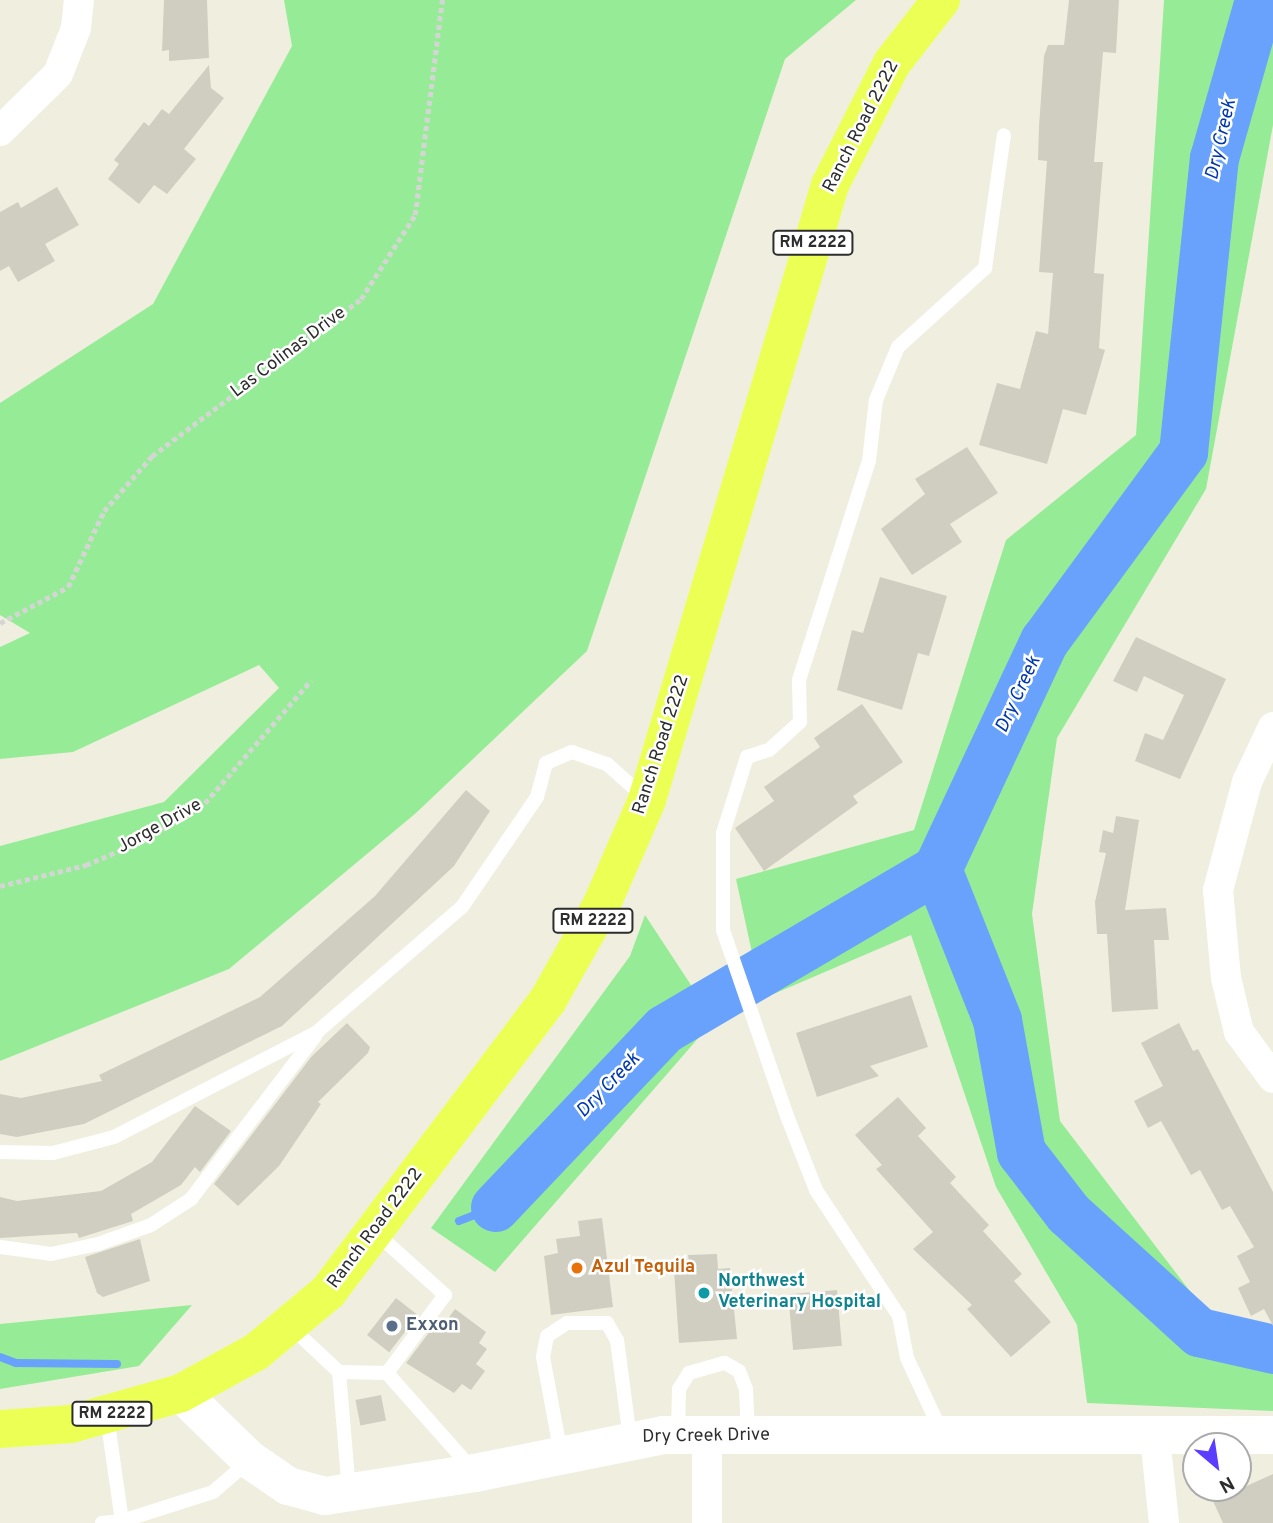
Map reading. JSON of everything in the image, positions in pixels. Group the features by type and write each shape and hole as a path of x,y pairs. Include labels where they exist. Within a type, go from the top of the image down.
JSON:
{"main road":[{"name":"Ranch Road 2222","path":"0,1429 71,1424 181,1393 256,1352 328,1292 548,1000 601,905 647,800 830,185 892,63 941,0"}],"street":[{"path":"0,131 26,111 58,74 76,28 79,0"},
{"path":"1273,727 1247,782 1218,890 1226,978 1239,1032 1273,1078"},
{"name":"Dry Creek Drive","path":"181,1393 250,1460 305,1493 349,1493 475,1473 630,1438 693,1435 1273,1435"},
{"path":"693,1435 707,1523"},
{"path":"1155,1437 1164,1523"}],"lane":[{"path":"944,1437 907,1358 899,1315 816,1191 729,947 721,905 723,833 747,757 769,750 800,722 799,680 869,461 876,400 898,347 985,268 1004,135"},
{"path":"0,1152 53,1153 114,1137 317,1032 462,907 537,797 546,763 572,752 607,764 647,800"},
{"path":"0,1247 51,1254 98,1244 151,1225 191,1199 211,1179 317,1032"},
{"path":"374,1232 445,1295 387,1373"},
{"path":"561,1454 542,1357 547,1336 568,1324 607,1323 617,1340 630,1438"},
{"path":"289,1325 339,1372 387,1373 475,1473"},
{"path":"693,1435 679,1390 688,1373 725,1363 739,1371 746,1389 748,1436"},
{"path":"339,1372 349,1493"},
{"path":"106,1415 122,1521"},
{"path":"102,1523 122,1521 213,1492 250,1460"}],"path":[{"name":"Las Colinas Drive","path":"0,623 68,587 104,511 152,456 361,299 415,215 442,0"},
{"name":"Jorge Drive","path":"0,886 86,865 148,838 205,803 311,680"}],"green space":[{"path":"284,0 856,0 785,59 587,651 416,813 229,969 0,1061 0,846 164,802 279,688 259,665 73,752 0,759 0,647 30,633 0,615 0,403 153,304 292,46"},
{"path":"1164,0 1273,0 1273,125 1206,489 1057,738 1032,914 1060,1121 1212,1320 1273,1341 1273,1411 1087,1403 1077,1325 996,1187 911,935 762,999 736,879 914,830 1006,540 1136,435"},
{"path":"645,915 714,1020 495,1272 431,1228 630,956"},
{"path":"192,1305 139,1366 0,1389 0,1324"}],"building":[{"path":"164,0 207,0 209,58 169,61 169,50 162,51"},
{"path":"1069,0 1119,0 1116,53 1103,52 1094,162 1103,162 1094,273 1104,274 1099,348 1105,350 1086,415 1063,409 1047,464 979,445 997,383 1020,389 1036,331 1048,334 1053,273 1039,272 1047,161 1038,160 1039,126 1044,56 1048,45 1064,45"},
{"path":"209,65 211,88 224,98 184,149 196,159 167,194 154,185 139,204 108,179 119,164 114,160 144,122 149,126 162,109 169,114"},
{"path":"57,187 79,225 45,244 55,261 18,282 9,266 0,271 0,212 18,202 21,208"},
{"path":"967,447 998,493 950,524 962,542 912,575 881,529 925,494 915,479"},
{"path":"880,577 947,596 929,656 918,653 902,710 837,690 852,630 863,633"},
{"path":"1136,637 1226,679 1180,779 1135,761 1145,733 1163,740 1184,695 1144,676 1137,692 1113,681"},
{"path":"862,704 903,762 853,796 858,803 764,871 735,828 774,801 764,787 820,747 814,738"},
{"path":"466,790 490,811 454,866 282,1026 84,1124 17,1137 0,1134 0,1094 21,1098 102,1081 99,1075 260,997 375,896"},
{"path":"1116,816 1139,820 1125,910 1166,908 1169,940 1154,940 1158,1009 1112,1012 1107,934 1097,934 1095,902 1106,853 1099,852 1103,830 1113,833"},
{"path":"911,995 928,1047 870,1066 879,1076 817,1097 796,1033"},
{"path":"347,1023 370,1047 368,1053 318,1102 321,1104 279,1166 238,1206 214,1184 312,1056"},
{"path":"1179,1023 1193,1051 1198,1049 1273,1192 1273,1326 1264,1309 1251,1316 1238,1288 1250,1282 1237,1256 1254,1247 1230,1206 1222,1210 1200,1170 1191,1175 1161,1121 1148,1128 1134,1101 1163,1086 1141,1043"},
{"path":"898,1097 926,1128 918,1136 956,1177 950,1183 989,1225 983,1231 1022,1274 1014,1281 1051,1322 1011,1357 967,1309 972,1305 913,1249 933,1232 876,1169 882,1165 855,1135"},
{"path":"195,1106 231,1131 200,1172 195,1167 181,1185 131,1214 133,1221 79,1238 77,1233 0,1238 0,1197 17,1201 101,1191 152,1162"},
{"name":"Azul Tequila","path":"602,1218 613,1307 551,1315 544,1256 558,1253 556,1239 580,1236 578,1221"},
{"path":"140,1239 150,1281 103,1297 97,1293 85,1257"},
{"name":"Northwest Veterinary Hospital","path":"717,1254 718,1269 730,1268 737,1339 679,1343 674,1270 690,1269 688,1255"},
{"path":"837,1290 842,1346 793,1350 788,1294"},
{"name":"Exxon","path":"396,1298 418,1315 389,1352 367,1335"},
{"path":"455,1309 486,1332 479,1343 487,1349 476,1364 485,1371 471,1390 462,1384 454,1393 406,1363 434,1326 439,1331"},
{"path":"381,1395 386,1421 360,1425 355,1400"},
{"path":"1273,1474 1273,1523 1223,1523 1213,1502 1252,1502 1252,1483"}],"waterway":[{"name":"Dry Creek","path":"495,1207 664,1029 937,869 1044,641 1183,452 1214,158 1259,0"},
{"path":"937,869 997,1020 1021,1152 1068,1213 1199,1332 1273,1349"},
{"path":"459,1221 495,1207"},
{"path":"0,1357 16,1363 117,1364"}],"place":[{"name":"Azul Tequila","path":"577,1268"},
{"name":"Northwest Veterinary Hospital","path":"704,1293"},
{"name":"Exxon","path":"392,1326"}]}
